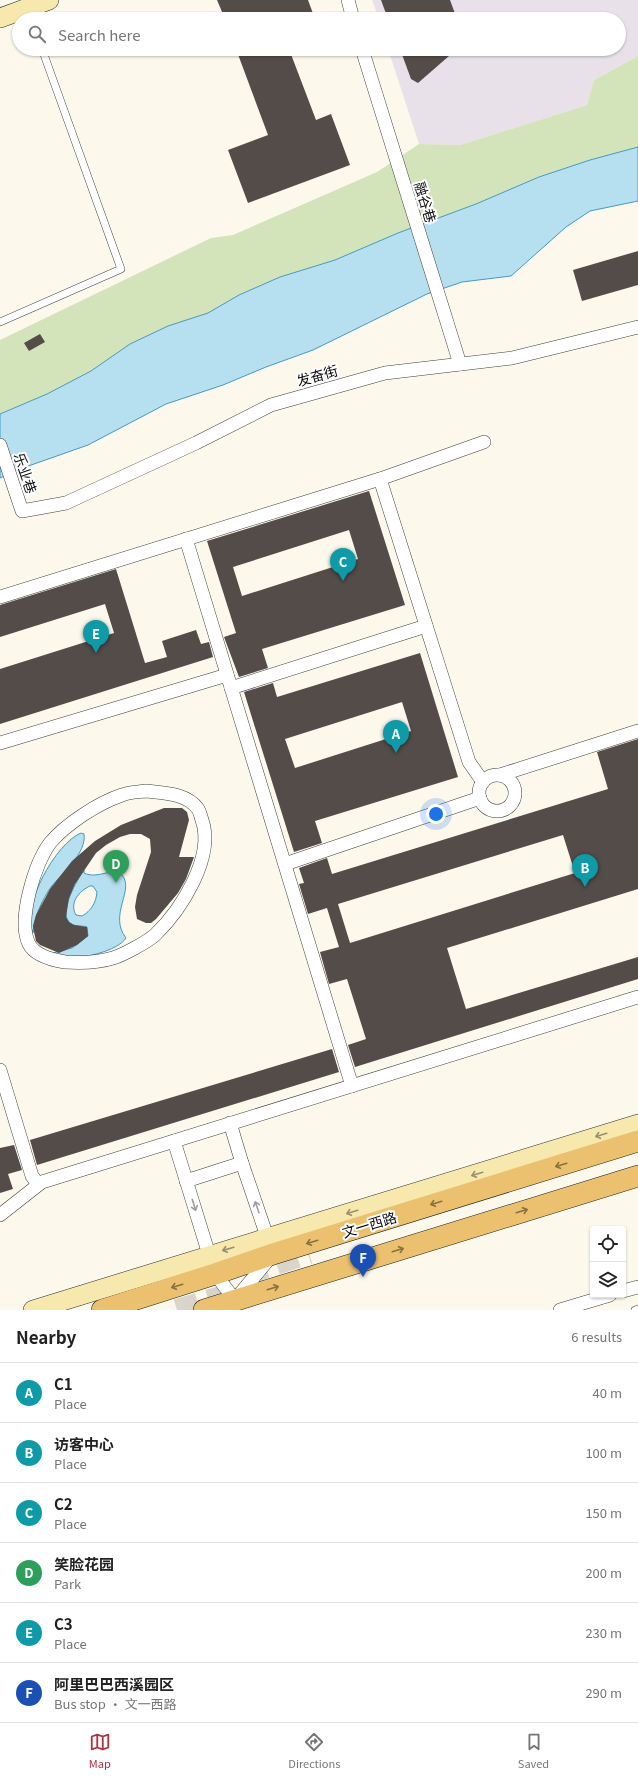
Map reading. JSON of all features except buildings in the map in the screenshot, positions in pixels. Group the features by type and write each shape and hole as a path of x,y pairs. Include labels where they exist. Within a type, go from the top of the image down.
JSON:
{"main road":[{"path":"24,12 49,0"},
{"path":"0,18 12,15"},
{"path":"33,1310 209,1255 270,1246 638,1124"},
{"name":"文一西路","path":"102,1310 215,1274 270,1246 638,1141"},
{"path":"204,1310 237,1305 638,1176"}],"street":[{"path":"348,0 351,12"},
{"name":"融谷巷","path":"364,56 460,364"},
{"name":"发奋街","path":"22,511 66,503 196,444 270,405 385,373 512,358 638,326"},
{"path":"0,597 380,479 484,442"},
{"name":"乐业巷","path":"0,445 22,511"},
{"path":"380,479 468,762 483,782"},
{"path":"186,539 352,1086"},
{"path":"231,688 426,626"},
{"path":"0,743 227,675"},
{"path":"500,775 511,781 515,793 512,804 502,810 491,810 486,808 480,798 480,787 488,778 638,731"},
{"path":"146,791 169,793 186,799 198,809 204,826 205,853 197,873 175,911 154,936 114,958 92,962 52,960 40,954 29,945 25,929 27,903 38,864 50,844 67,827 100,804 123,794 146,791"},
{"path":"285,864 480,798"},
{"path":"0,1215 42,1182 638,997"},
{"path":"0,1070 32,1176 38,1184"},
{"path":"174,1141 215,1274 237,1305 270,1246 242,1164 230,1123"},
{"path":"186,1181 242,1164"},
{"path":"626,1290 638,1287"},
{"path":"560,1310 600,1298"}],"lane":[{"path":"0,322 121,269 45,56"}],"shaded area":[{"path":"372,0 638,0 638,56 594,80 587,105 460,145 419,144 390,56 626,56 626,12 376,12"}],"green space":[{"path":"638,56 638,147 590,160 539,177 476,204 398,233 335,260 280,277 239,295 208,313 168,326 130,344 91,371 47,394 0,414 0,340 211,238 233,235 377,172 419,144 460,145 587,105 594,80"}],"water":[{"path":"638,147 638,201 590,211 566,227 511,276 462,282 427,294 313,350 223,385 166,404 88,445 17,470 0,478 0,414 47,394 91,371 130,344 168,326 208,313 239,295 280,277 335,260 398,233 476,204 539,177 590,160"},
{"path":"81,833 84,834 82,848 73,862 51,887 45,897 37,915 33,933 30,922 32,908 36,893 43,877 51,862 61,849 71,839"},
{"path":"84,870 84,873 89,875 115,872 122,875 126,888 120,912 120,921 121,929 126,938 122,943 115,947 98,954 72,958 65,957 53,953 72,948 88,936 87,927 73,925 66,917 70,896","holes":["93,886 97,892 96,900 88,912 82,916 76,915 74,911 74,902 76,898 86,888"]}],"tunnel":[{"path":"245,1274 309,1253"},
{"path":"177,1310 224,1296"}],"place":[{"name":"C2","path":"343,581"},
{"name":"C3","path":"96,653"},
{"name":"C1","path":"396,753"},
{"name":"笑脸花园","path":"116,883"},
{"name":"访客中心","path":"585,887"},
{"name":"阿里巴巴西溪园区","path":"363,1277"}]}
